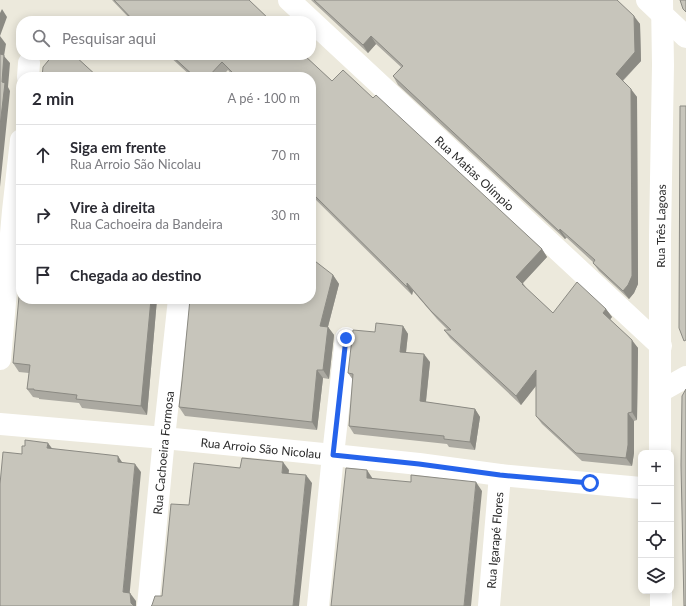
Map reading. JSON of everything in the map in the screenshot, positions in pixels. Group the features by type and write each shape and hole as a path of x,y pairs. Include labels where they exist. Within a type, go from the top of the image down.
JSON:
{"street":[{"name":"Rua Matias Olímpio","path":"289,0 306,16"},
{"name":"Rua Três Lagoas","path":"657,5 663,65 660,236 660,450"},
{"path":"657,5 686,37"},
{"name":"Rua Matias Olímpio","path":"316,25 661,346"},
{"path":"0,359 16,184"},
{"name":"Rua Cachoeira Formosa","path":"148,606 178,304"},
{"path":"318,606 346,338"},
{"path":"661,391 686,377"},
{"name":"Rua Arroio São Nicolau","path":"0,424 164,438 419,464 500,475 638,488"},
{"name":"Rua Igarapé Flores","path":"488,606 500,475"},
{"path":"661,594 661,606"}],"building":[{"path":"114,0 249,0 266,16 129,16"},
{"path":"314,0 617,0 634,16 635,52 616,74 631,89 632,276 628,285 623,291 593,263 595,260 560,229 559,231 393,76 403,66 371,36 363,45"},
{"path":"680,0 686,0 686,12 683,9"},
{"path":"0,54 4,55 2,82 5,83 0,126"},
{"path":"49,60 79,60 93,72 42,72 43,67"},
{"path":"176,60 309,60 332,81 343,70 373,98 376,95 542,249 516,277 522,284 553,313 577,282 606,309 603,313 632,340 632,412 628,413 628,445 626,458 576,453 536,416 536,370 516,396 444,330 451,330 431,311 407,283 407,287 316,197 316,72 232,72 222,62 213,72 190,72"},
{"path":"680,106 686,106 686,340 684,341 679,328"},
{"path":"316,262 333,275 320,326 328,327 323,370 317,370 312,422 179,407 190,304 316,304"},
{"path":"18,304 151,304 141,406 76,399 77,395 27,389 30,365 13,363"},
{"path":"376,323 403,326 400,352 424,354 420,401 475,409 470,442 444,439 444,436 349,426 353,374 348,373 353,330 375,332"},
{"path":"686,389 686,606 684,606 681,465 682,396"},
{"path":"25,440 48,443 47,448 118,456 118,462 135,464 123,592 130,593 131,603 134,606 0,606 0,484 3,452 22,454 22,446 25,446"},
{"path":"242,458 283,462 282,473 306,475 293,606 151,606 155,596 162,596 171,504 189,505 194,463 240,468"},
{"path":"346,468 367,470 367,478 411,482 411,475 476,482 464,606 331,606"}],"route":[{"path":"346,338 333,455 419,464 500,475 590,483"}]}
